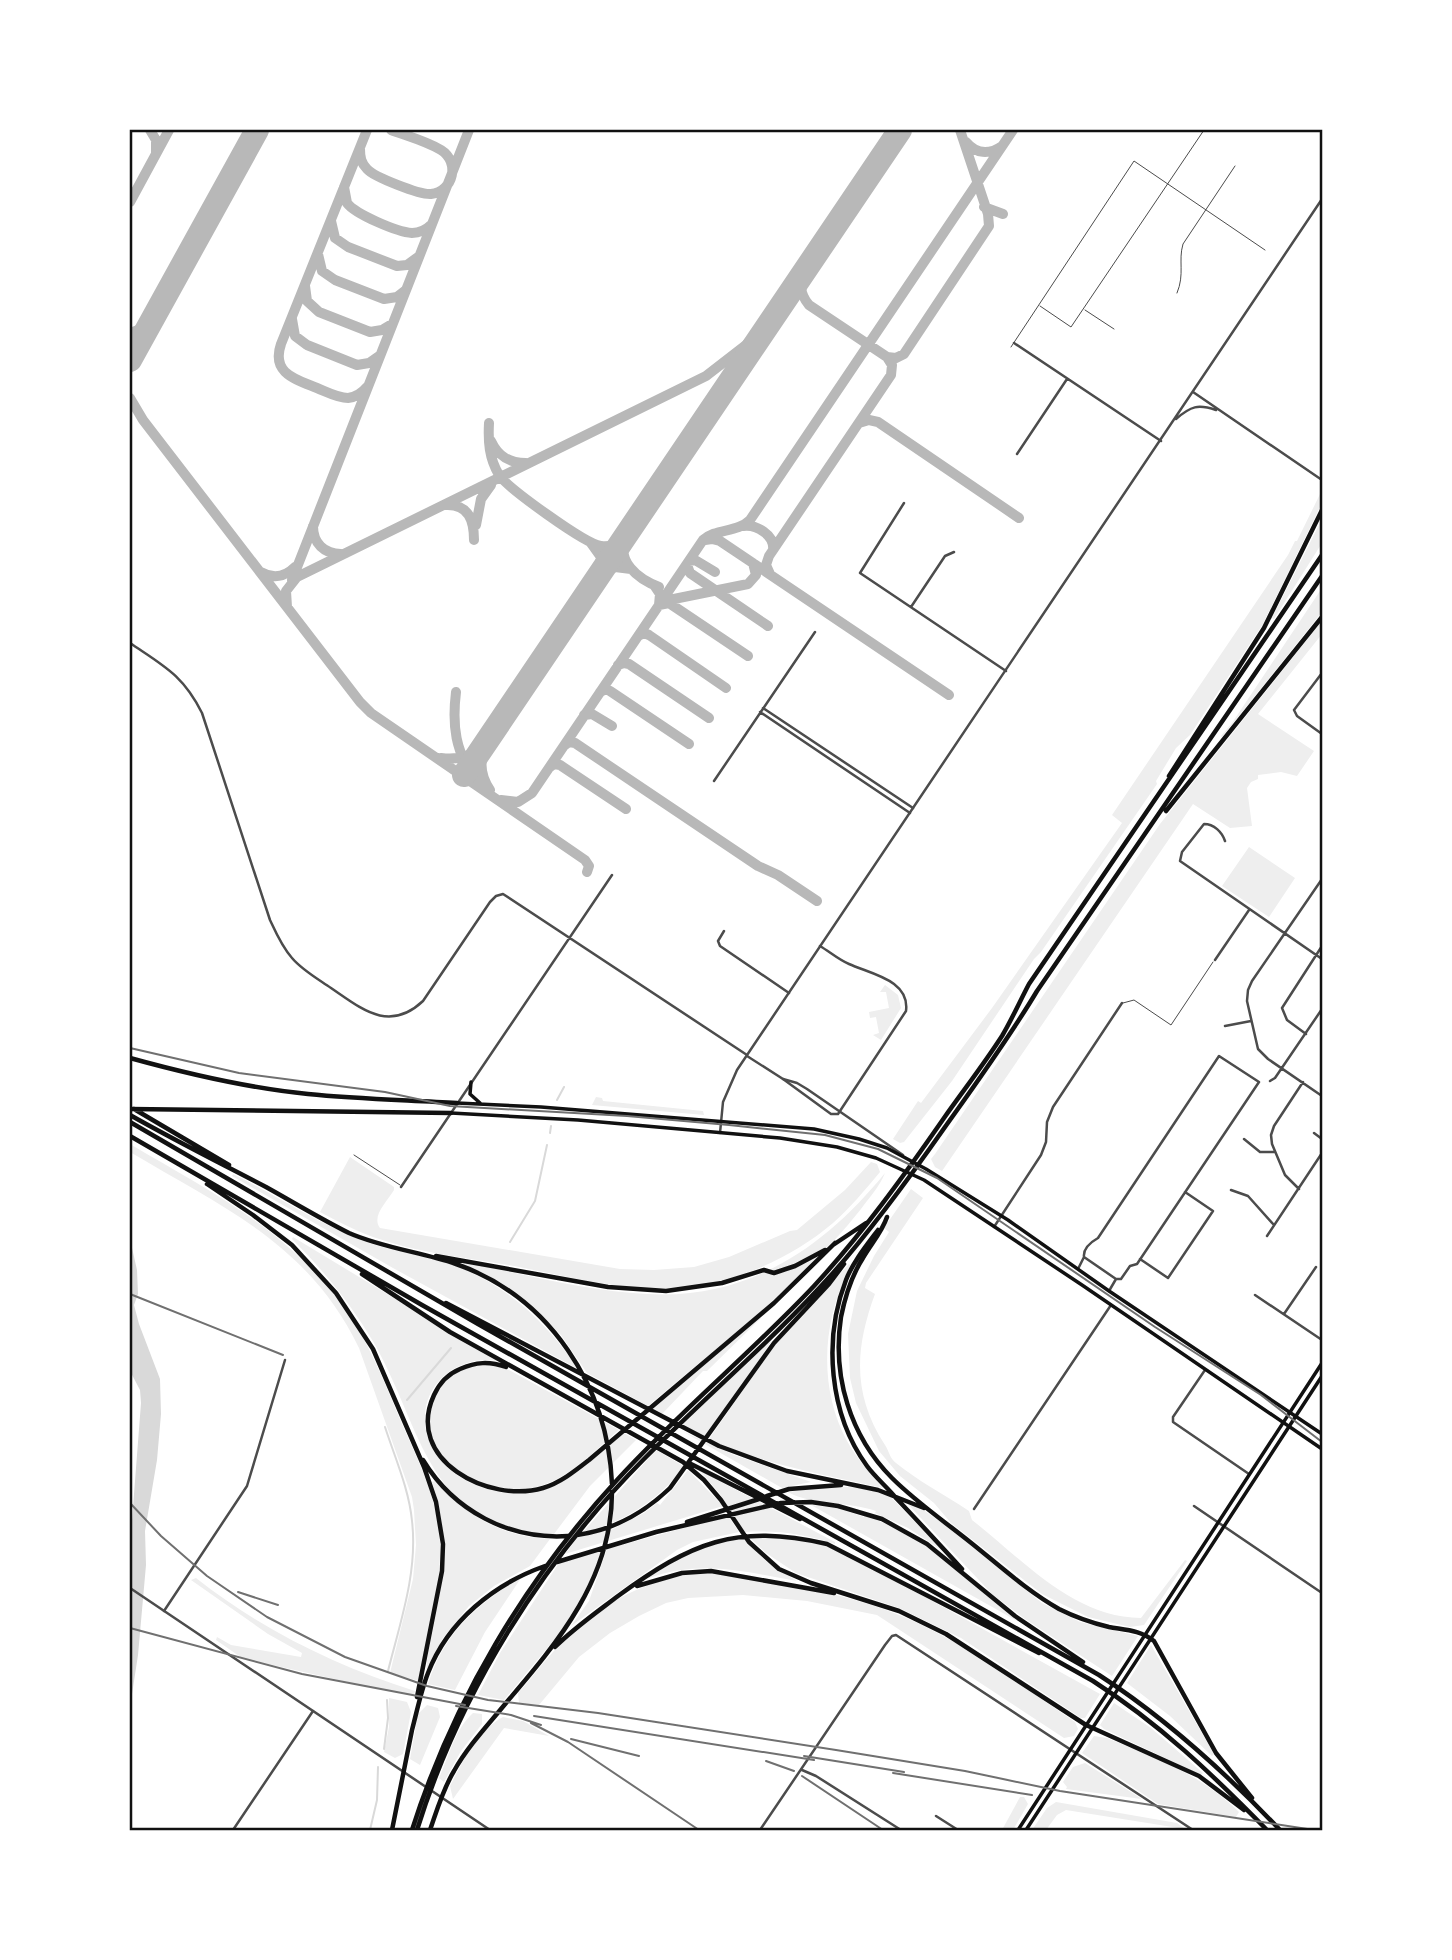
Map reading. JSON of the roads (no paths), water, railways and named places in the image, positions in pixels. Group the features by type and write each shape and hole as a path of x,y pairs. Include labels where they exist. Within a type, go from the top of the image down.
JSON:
{"highway":[{"path":"1141,822 1264,628 1322,510"},
{"path":"924,1152 1002,1035 1029,984 1322,555"},
{"path":"415,1830 435,1772 457,1723 530,1594 583,1523 642,1457 813,1287 902,1184 1145,836 1322,576"},
{"path":"1145,836 1322,617"},
{"path":"130,1058 226,1082 305,1094 393,1101 457,1102"},
{"path":"130,1107 450,1113"},
{"path":"130,1107 266,1187"},
{"path":"130,1115 351,1233 455,1264 487,1279 524,1303 562,1341 579,1367 599,1409 611,1460 612,1499 610,1524 601,1560 588,1593 573,1619 542,1660 460,1760 430,1830"},
{"path":"130,1122 411,1285 1059,1652 1136,1699"},
{"path":"130,1136 330,1252 1093,1681 1164,1731 1267,1830"},
{"path":"175,1163 265,1223 292,1245 327,1282 373,1349 436,1502 443,1544 442,1572 425,1671 392,1830"},
{"path":"902,1184 887,1217 857,1269 845,1303 839,1348 842,1380 854,1423 879,1464 903,1488 1032,1591 1054,1606 1094,1623 1145,1634 1152,1638 1216,1754 1266,1815"},
{"path":"685,1415 791,1316 848,1256 899,1193"},
{"path":"887,1217 852,1269 835,1321 832,1347 839,1403 854,1443 867,1466 975,1582"},
{"path":"401,1250 608,1287 666,1292 722,1283 764,1270 774,1273 816,1256 870,1221"},
{"path":"531,1378 510,1368 486,1362 470,1364 446,1378 436,1391 428,1414 435,1448 446,1461 472,1482 503,1491 523,1492 545,1487 566,1477 774,1303 835,1243"},
{"path":"330,1252 450,1332 683,1462 699,1475 721,1500 749,1542 779,1569 811,1583 899,1611 946,1634 1086,1725 1199,1776 1250,1813"},
{"path":"414,1444 438,1482 457,1501 493,1523 530,1534 549,1536 580,1535 611,1527 659,1499 679,1477 774,1343 841,1270 848,1256"},
{"path":"411,1285 719,1446 787,1471 878,1490 916,1503 948,1524"},
{"path":"639,1437 871,1555"},
{"path":"425,1671 455,1628 474,1607 504,1584 523,1574 712,1516 789,1489 855,1485"},
{"path":"712,1516 781,1503 811,1502 838,1506 883,1519 912,1535 1015,1616 1136,1699 1180,1733 1280,1830"},
{"path":"542,1660 579,1625 678,1556 696,1547 732,1538 765,1535 796,1537 827,1544 1093,1681"},
{"path":"631,1587 682,1573 711,1571 856,1597"}],"main road":[{"path":"471,1082 470,1094 481,1104"},
{"path":"457,1102 720,1121 830,1132 880,1146 906,1157 1002,1216 1109,1292 1322,1434"},
{"path":"450,1113 552,1118 820,1143 876,1158 924,1180 1322,1449"},
{"path":"1018,1830 1322,1363"},
{"path":"1026,1830 1322,1376"}],"street":[{"path":"719,1133 728,1087 747,1055 1322,199"},
{"path":"1014,343 1161,441"},
{"path":"1017,454 1067,379"},
{"path":"1193,392 1322,480"},
{"path":"1173,422 1194,406 1201,405 1223,413"},
{"path":"904,503 860,573 1006,671"},
{"path":"911,607 945,556 954,552"},
{"path":"714,780 815,632"},
{"path":"130,643 167,668 193,695 202,713 277,935 292,958 366,1011 386,1017 413,1010 423,1001 496,896 509,895 836,1115 906,1012 905,997 898,988 877,974 846,963 820,946"},
{"path":"1322,673 1294,710 1297,716 1322,734"},
{"path":"763,708 913,808"},
{"path":"760,712 910,813"},
{"path":"1225,841 1221,832 1209,824 1202,825 1180,856 1181,863 1322,959"},
{"path":"401,1187 612,875"},
{"path":"1322,879 1249,987 1247,1001 1258,1049 1322,1096"},
{"path":"1215,960 1249,910"},
{"path":"724,931 718,941 720,946 789,993"},
{"path":"1306,1034 1287,1020 1282,1008 1322,946"},
{"path":"994,1227 1043,1150 1052,1107 1122,1003"},
{"path":"1270,1081 1275,1078 1322,1009"},
{"path":"1225,1026 1251,1021"},
{"path":"1078,1269 1084,1252 1091,1242 1098,1238 1219,1056 1259,1082 1136,1265 1128,1268 1121,1279 1116,1279 1084,1257"},
{"path":"783,1079 796,1083 906,1157"},
{"path":"1298,1189 1286,1178 1271,1139 1272,1129 1303,1082"},
{"path":"1314,1133 1322,1139"},
{"path":"1244,1139 1259,1152 1275,1152"},
{"path":"1267,1236 1322,1153"},
{"path":"1231,1190 1248,1196 1274,1225"},
{"path":"1140,1259 1168,1278 1213,1211 1185,1192"},
{"path":"1284,1314 1315,1267"},
{"path":"1109,1292 1116,1279"},
{"path":"1255,1295 1322,1340"},
{"path":"974,1509 1111,1305"},
{"path":"164,1611 247,1486 285,1360"},
{"path":"1205,1370 1173,1420 1175,1424 1249,1474"},
{"path":"1194,1506 1322,1593"},
{"path":"130,1588 490,1830"},
{"path":"760,1830 894,1634 1192,1830"},
{"path":"233,1830 313,1711"},
{"path":"801,1769 901,1830"},
{"path":"936,1816 958,1830"}],"lane":[{"path":"1038,305 1071,327 1204,130"},
{"path":"1011,347 1134,162 1265,250"},
{"path":"1177,293 1182,279 1183,244 1235,166"},
{"path":"1083,309 1114,329"},
{"path":"1122,1003 1134,1000 1171,1025 1215,960"},
{"path":"354,1155 401,1187"}],"waterway":[{"path":"557,1100 564,1087"},
{"path":"550,1133 551,1126"},
{"path":"510,1242 535,1201 547,1145"},
{"path":"407,1400 451,1348"},
{"path":"385,1427 408,1497 413,1540 407,1597 388,1671"},
{"path":"384,1749 387,1700"},
{"path":"370,1830 377,1800 378,1767"}],"tram line":[{"path":"130,1048 239,1073 385,1092 450,1106 729,1125 825,1135 878,1149 937,1178 1155,1327 1261,1395 1322,1442"}],"railway":[{"path":"130,1294 283,1355"},
{"path":"130,1503 161,1536 207,1576 267,1617 345,1657 427,1686 488,1700 598,1713 836,1750 965,1771 1060,1791 1314,1830"},
{"path":"238,1592 278,1605"},
{"path":"130,1628 302,1674 465,1705"},
{"path":"456,1706 511,1715 541,1725"},
{"path":"534,1716 814,1760"},
{"path":"531,1723 568,1742 699,1830"},
{"path":"571,1739 639,1756"},
{"path":"804,1756 904,1772"},
{"path":"766,1761 794,1771"},
{"path":"893,1773 1032,1795"},
{"path":"802,1776 883,1830"}]}
